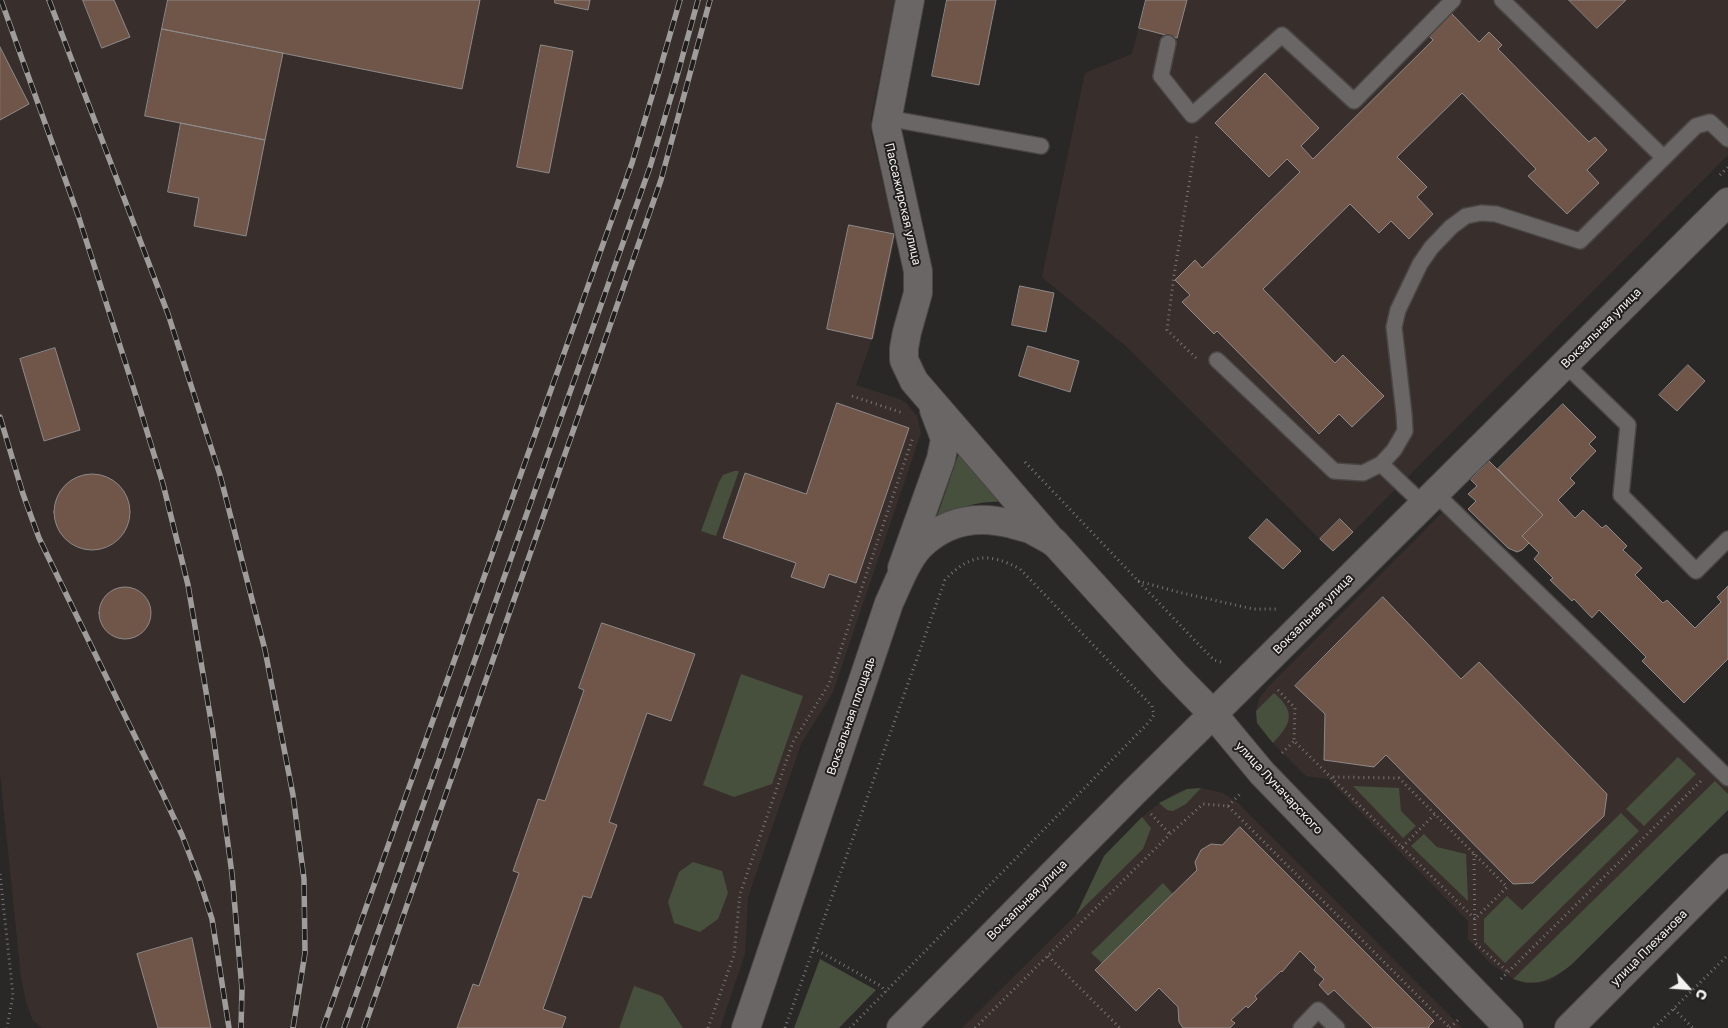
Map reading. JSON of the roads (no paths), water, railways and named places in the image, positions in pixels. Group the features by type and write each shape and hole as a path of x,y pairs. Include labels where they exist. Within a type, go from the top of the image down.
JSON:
{"street":[{"name":"Пассажирская улица","path":"910,0 886,126 918,271 918,293 907,332 904,360 914,381 1054,542"},
{"name":"Вокзальная улица","path":"901,1028 1132,794 1728,202"},
{"path":"889,603 941,459 945,439 930,400"},
{"name":"Вокзальная площадь","path":"746,1028 889,603 909,562 920,547 932,536 953,525 975,519 996,520 1029,529 1054,542"},
{"name":"улица Луначарского","path":"1054,542 1213,714 1262,772 1509,1028"},
{"name":"улица Плеханова","path":"1569,1028 1728,868"},
{"path":"753,1028 759,989"}],"lane":[{"path":"1168,43 1161,76 1192,115 1282,34 1354,101 1453,0"},
{"path":"1502,0 1664,158"},
{"path":"887,118 1041,146"},
{"path":"1217,360 1334,471 1363,473 1381,464 1394,450 1405,431 1394,327 1398,310 1420,264 1431,248 1451,227 1466,216 1481,213 1496,214 1580,241 1696,126 1710,122 1728,139"},
{"path":"1565,364 1628,425 1621,495 1696,571 1728,539"},
{"path":"1381,464 1430,499 1728,778"},
{"path":"1301,1028 1318,1010 1337,1028"}],"railway":[{"path":"1,0 78,215 138,402 163,484 188,585 213,733 232,874 242,989 241,1028"},
{"path":"49,0 168,314 220,475 265,650 293,795 304,879 305,953 293,1028"},
{"path":"323,1028 632,163 680,0"},
{"path":"344,1028 650,167 698,0"},
{"path":"364,1028 661,180 710,0"},
{"path":"0,417 23,494 39,538 182,835 199,879 212,919 229,1028"}]}
